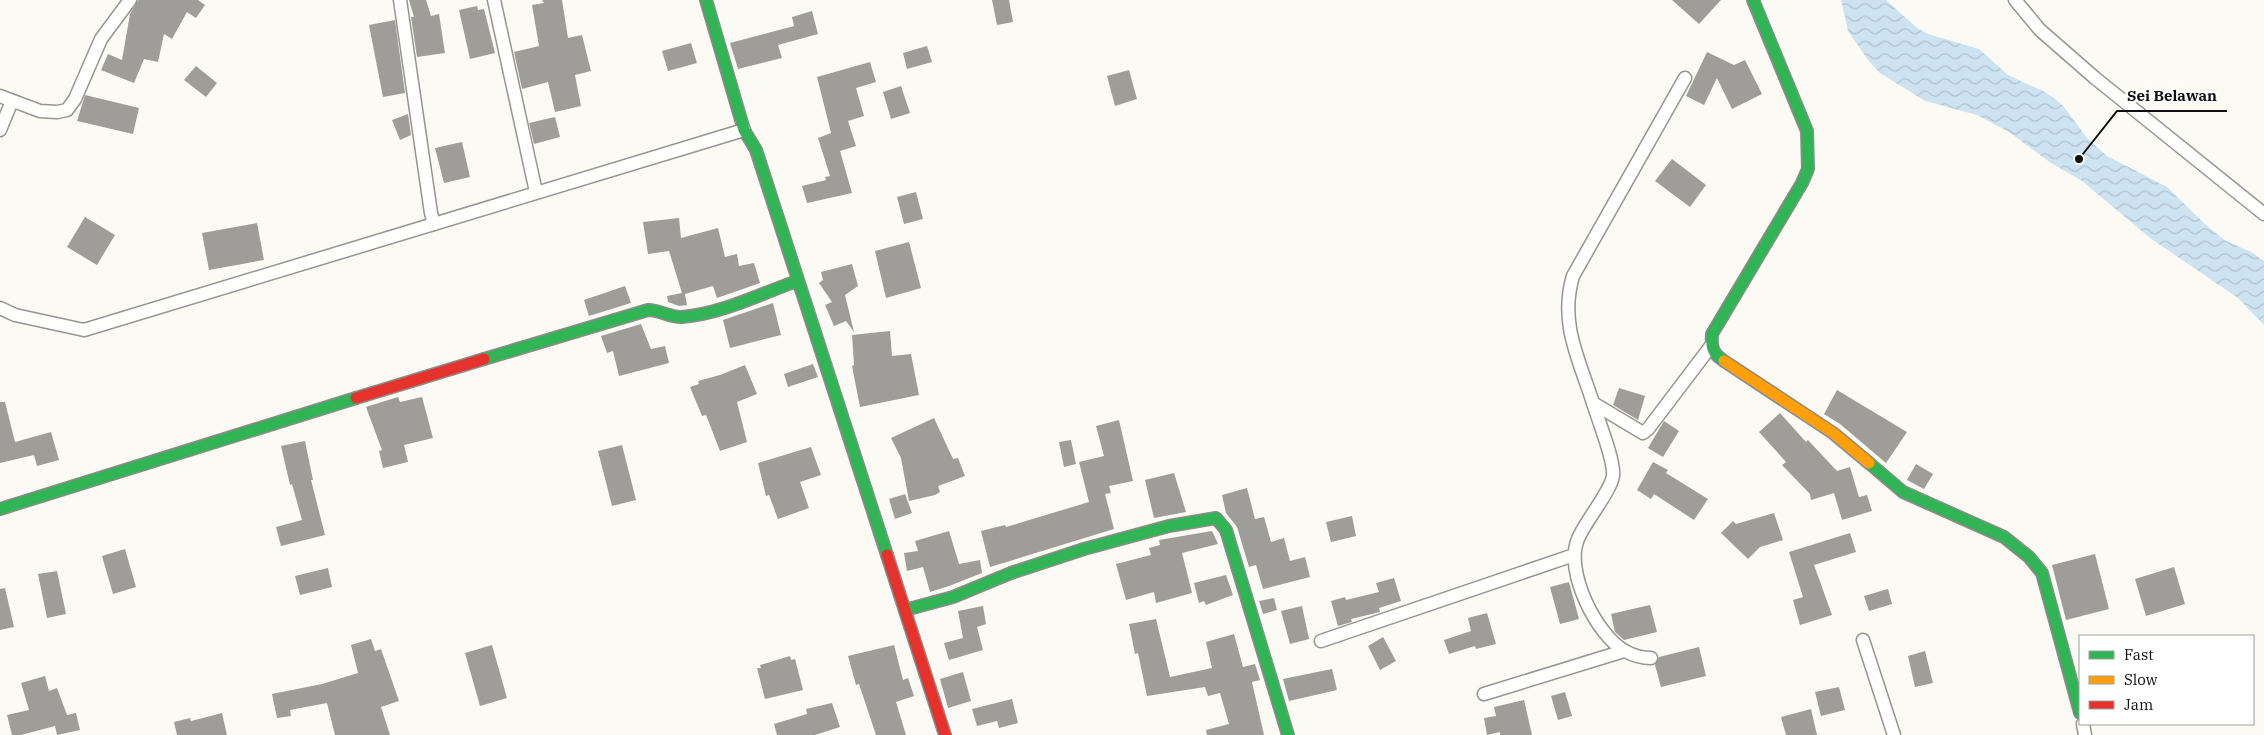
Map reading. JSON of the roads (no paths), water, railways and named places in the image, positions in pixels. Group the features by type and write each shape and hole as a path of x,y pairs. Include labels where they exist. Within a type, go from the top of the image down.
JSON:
{"street":[{"path":"0,130 6,98 40,111 57,112 67,110 75,99 100,39 130,0"},
{"path":"400,0 434,224"},
{"path":"494,0 536,192"},
{"path":"706,0 744,130 756,150 945,735"},
{"path":"1593,403 1636,431 1646,432 1711,346 1712,334 1802,183 1808,169 1807,131 1754,0"},
{"path":"2015,0 2040,30 2095,78 2264,214"},
{"path":"1651,658 1641,658 1624,651 1614,643 1587,608 1579,585 1574,555 1578,539 1613,478 1610,459 1569,328 1567,311 1573,276 1685,78"},
{"path":"0,308 15,315 84,330 744,130"},
{"path":"0,509 285,419 648,310 659,309 679,318 705,313 797,281"},
{"path":"1711,346 1716,355 1833,433 1903,492 2004,537 2029,557 2042,573 2079,709"},
{"path":"905,610 953,598 1012,573 1084,549 1169,526 1216,518 1226,530 1288,735"},
{"path":"1321,641 1574,555"},
{"path":"1863,640 1894,735"},
{"path":"1484,694 1624,651"}],"water":[{"path":"1841,0 1886,0 1917,28 1928,34 1979,49 2008,75 2054,98 2064,107 2087,138 2107,156 2167,187 2206,225 2226,241 2251,252 2264,261 2264,325 2238,298 2150,238 2082,181 2051,163 2009,132 1977,115 1925,101 1880,73 1868,60 1848,31"}],"place":[{"name":"Sei Belawan","path":"2079,159"}]}
